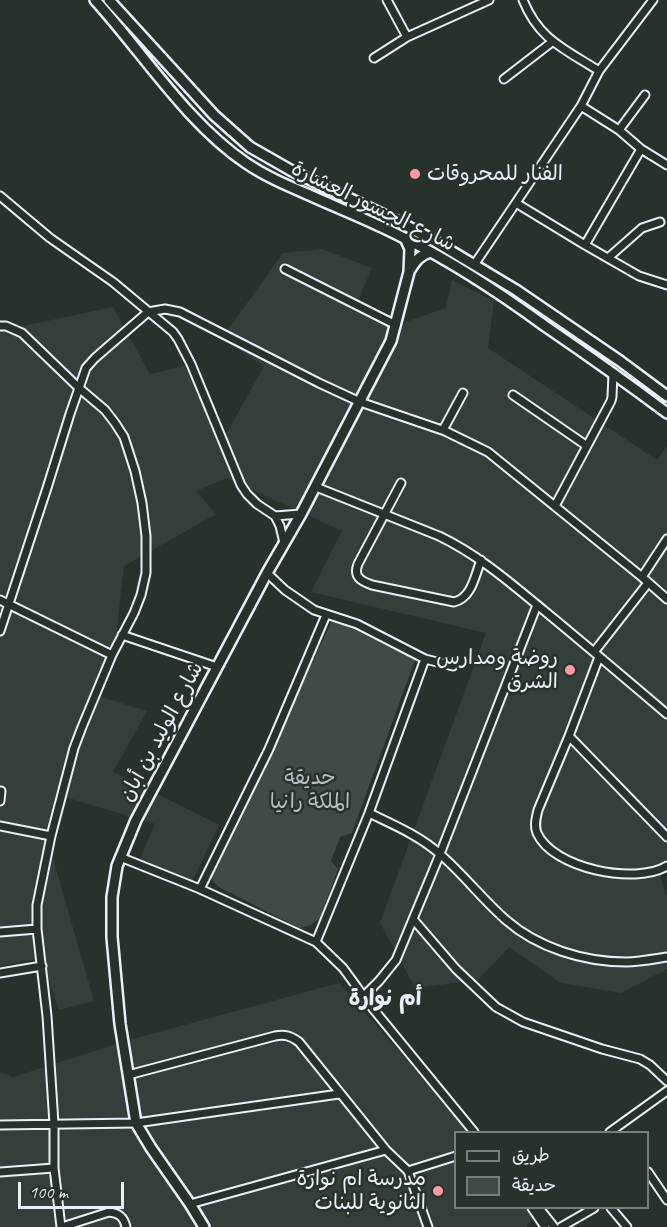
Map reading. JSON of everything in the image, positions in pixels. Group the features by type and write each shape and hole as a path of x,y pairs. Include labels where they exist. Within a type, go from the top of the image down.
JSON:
{"main road":[{"name":"شارع الجسور العشارة","path":"95,0 172,92 228,150 263,174 431,252 509,300 667,413"},
{"name":"شارع الجسور العشارة","path":"109,0 214,115 250,147 292,171 416,231 516,290 667,396"},
{"name":"شارع الوليد بن أبان","path":"204,1227 136,1123 120,1024 112,937 113,888 120,857 136,820 267,573 316,487 391,341 409,272 411,257 405,238"},
{"path":"409,272 419,257 431,252"},
{"path":"509,300 516,290"}],"street":[{"path":"387,0 407,37"},
{"path":"374,58 407,37 489,0"},
{"path":"523,0 540,29 552,42 599,71"},
{"path":"474,266 581,106 599,71 653,0"},
{"path":"504,79 552,42"},
{"path":"619,130 645,95"},
{"path":"581,106 667,165"},
{"path":"585,245 641,148"},
{"path":"0,196 50,238 113,282 168,327 178,339 191,364 241,485 247,494 275,516 301,514"},
{"path":"516,203 639,276 667,285"},
{"path":"608,258 642,228 660,222"},
{"path":"285,269 396,325"},
{"path":"0,631 86,368 148,312 165,309 180,312 360,402 443,430 488,452 667,599"},
{"path":"0,326 6,326 21,333 105,410 124,437 142,503 147,556 141,595 112,655 74,748 51,836 37,905 37,929 54,1124 54,1168 62,1227 109,1212 121,1216 126,1227"},
{"path":"555,506 612,397 614,373"},
{"path":"443,430 463,393"},
{"path":"513,395 587,446"},
{"path":"401,483 358,564 356,576 372,585 454,602 461,600 471,588 481,560"},
{"path":"316,487 419,527 456,544 481,560 667,714"},
{"path":"275,516 284,543"},
{"path":"667,539 645,580 596,654 569,736 535,821 536,832 551,850 582,866 616,873 643,874 652,873 667,866"},
{"path":"267,573 297,600 314,610 357,624 425,659 453,666"},
{"path":"0,600 112,655"},
{"path":"363,996 396,960 537,605"},
{"path":"200,889 268,748 327,615"},
{"path":"122,636 217,667"},
{"path":"316,942 369,813 425,659"},
{"path":"569,736 667,837"},
{"path":"0,801 1,791"},
{"path":"369,813 417,837 440,854 507,921 528,936 556,950 607,961 628,962 667,957"},
{"path":"0,826 51,836"},
{"path":"120,857 200,889 316,942 342,968 473,1131"},
{"path":"413,919 456,969 496,1007 523,1022 639,1059 650,1065 667,1081"},
{"path":"0,932 37,929"},
{"path":"0,973 42,966"},
{"path":"128,1075 281,1035 291,1037 299,1042 386,1150 408,1171 428,1227"},
{"path":"412,1056 436,1078 479,1131"},
{"path":"618,1130 667,1091"},
{"path":"0,1125 136,1123 339,1094"},
{"path":"190,1204 386,1150"},
{"path":"408,1171 454,1157"},
{"path":"0,1172 54,1168"},
{"path":"649,1173 667,1200"},
{"path":"533,1209 545,1227"},
{"path":"540,1209 554,1227"},
{"path":"561,1227 592,1209"},
{"path":"612,1209 627,1227"}],"shaded area":[{"path":"322,249 372,268 355,308 394,326 446,308 452,280 494,301 488,348 657,460 667,446 667,864 656,865 667,897 667,969 621,993 561,983 509,947 478,980 415,988 380,923 486,633 311,592 342,531 227,478 196,491 216,514 124,566 115,645 95,695 147,711 113,772 219,825 191,884 140,858 155,824 65,797 52,855 94,1001 59,1010 41,958 0,966 0,331 113,307 150,374 187,365 219,447 264,366 222,338 283,253"},
{"path":"339,983 469,1131 454,1131 454,1209 530,1209 533,1215 527,1227 0,1227 0,1072 13,1077 129,1040"}],"green space":[{"name":"حديقة الملكة رانيا","path":"333,619 415,660 352,833 340,837 331,861 338,869 320,918 311,925 299,928 219,887 213,881 211,874"}],"place":[{"name":"الفنار للمحروقات","path":"415,174"},
{"name":"روضة ومدارس الشرق","path":"570,670"},
{"name":"مدرسة ام نوارة الثانوية للبنات","path":"438,1191"}],"district":[{"name":"أم نوارة","path":"385,999"}]}
